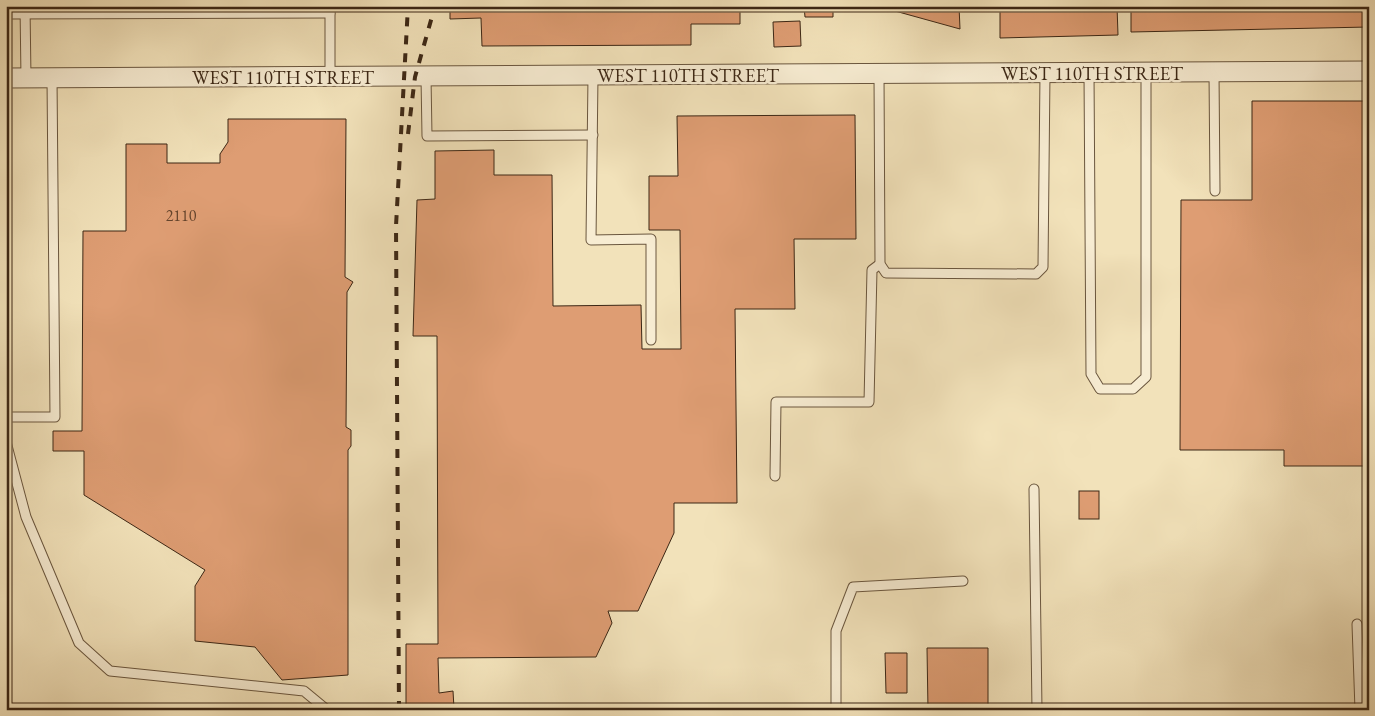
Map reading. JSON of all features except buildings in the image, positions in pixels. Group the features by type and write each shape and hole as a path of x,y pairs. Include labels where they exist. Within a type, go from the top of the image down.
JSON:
{"street":[{"name":"WEST 110TH STREET","path":"6,78 1369,71"}],"lane":[{"path":"26,10 26,78"},
{"path":"6,14 26,10 330,10 330,77"},
{"path":"1089,73 1091,374 1100,389 1133,389 1146,377 1146,72"},
{"path":"1214,72 1215,192"},
{"path":"879,74 880,264 886,273 1036,274 1043,267 1045,73"},
{"path":"426,76 427,136 593,135"},
{"path":"593,76 591,240 651,239 651,340"},
{"path":"6,417 55,417 52,78"},
{"path":"775,476 776,402 869,402 872,270 880,264"},
{"path":"6,442 26,516 79,643 110,671 304,691 327,710"},
{"path":"1034,489 1037,710"},
{"path":"836,710 836,631 853,587 963,581"},
{"path":"1357,624 1360,710"}],"railway":[{"path":"399,710 396,226 408,6"},
{"path":"408,134 415,77 435,6"}]}
